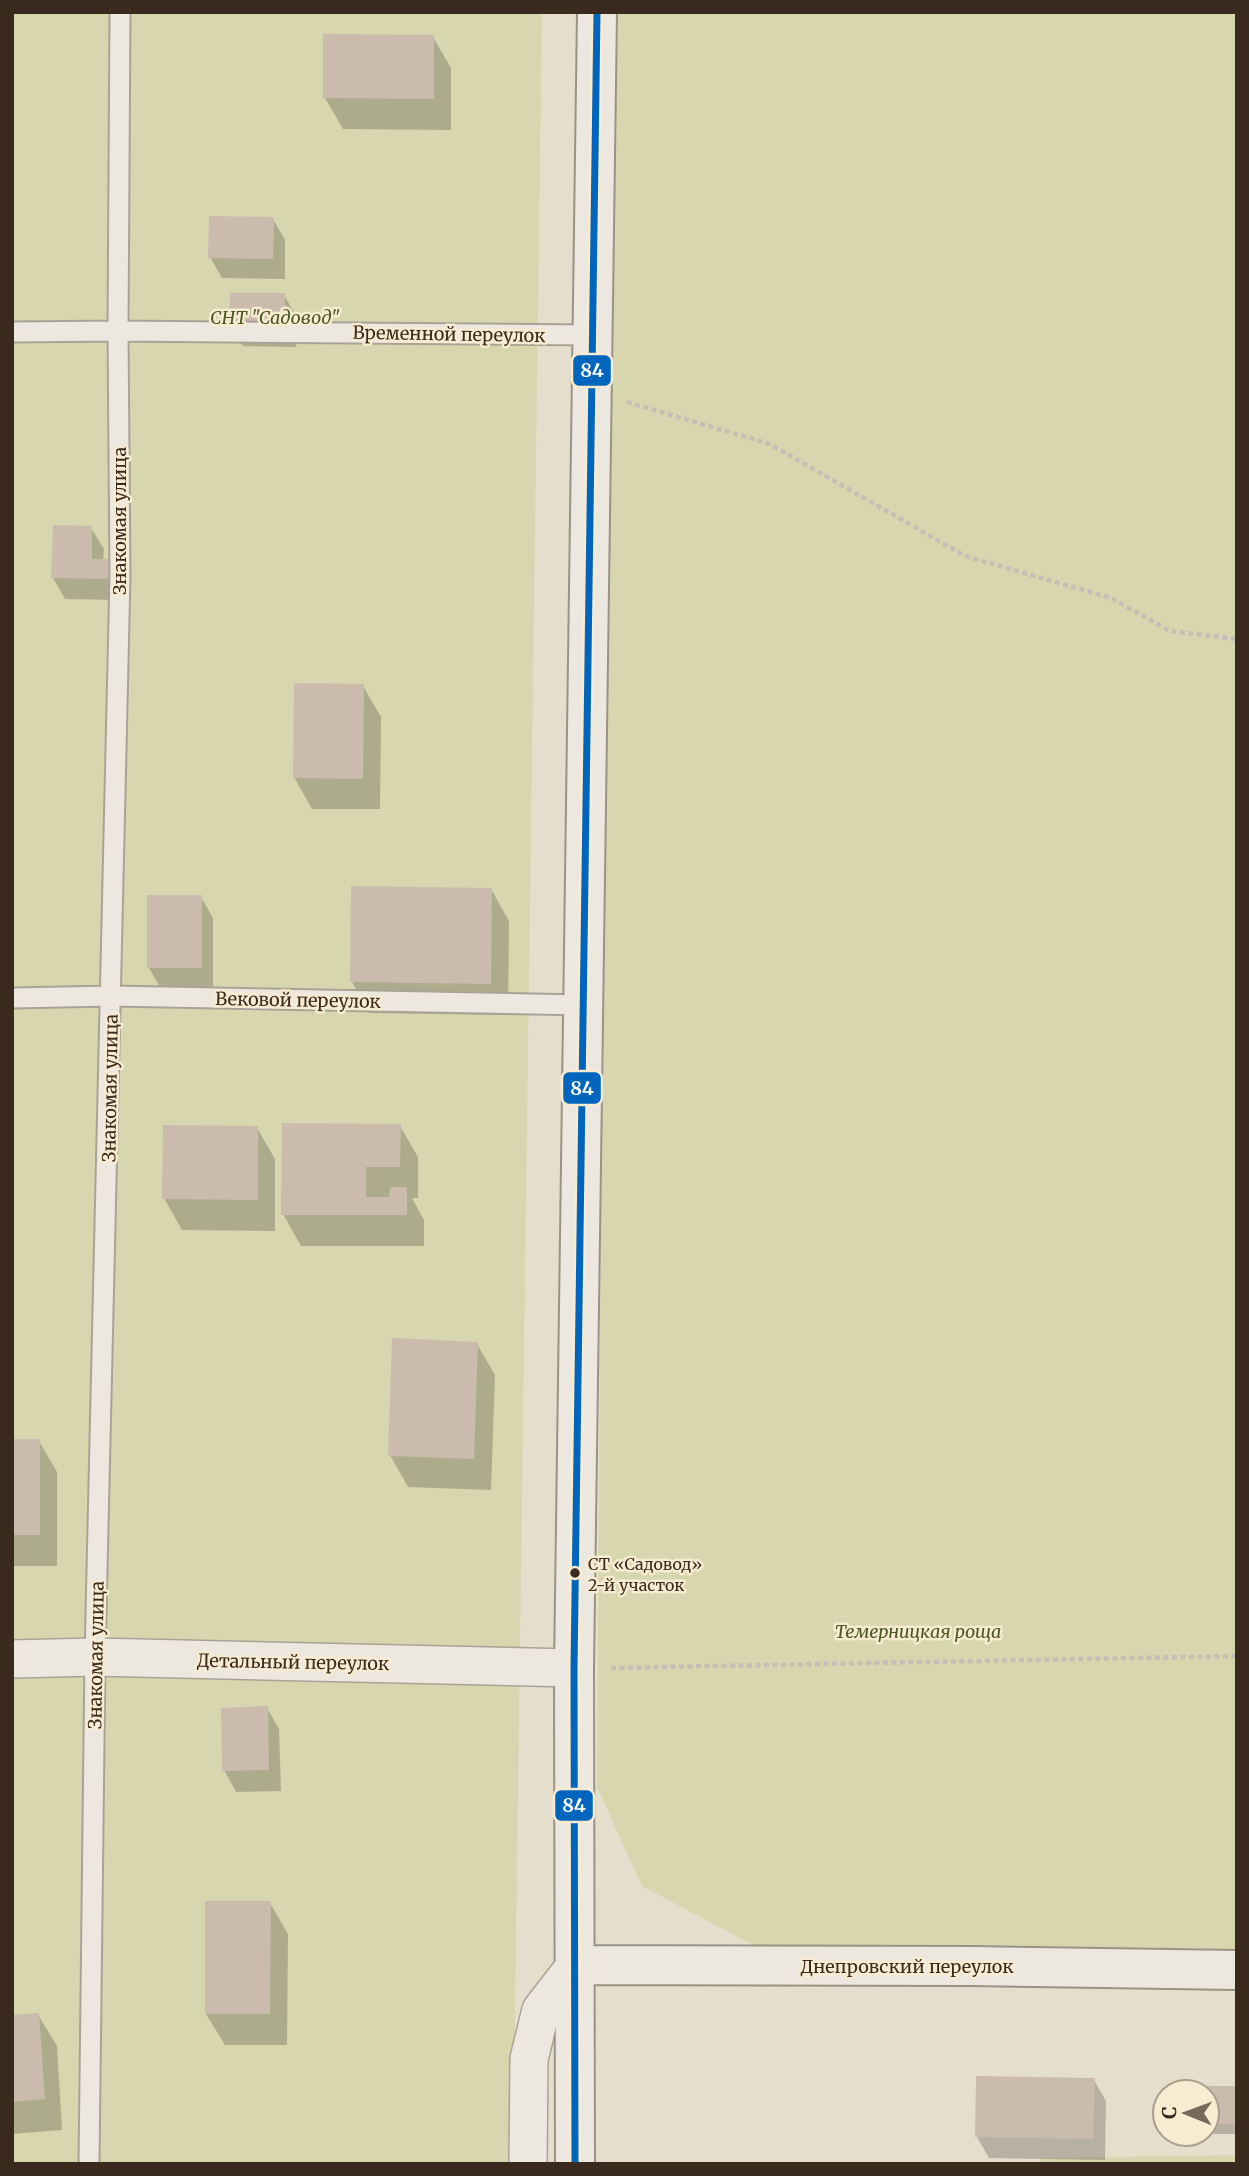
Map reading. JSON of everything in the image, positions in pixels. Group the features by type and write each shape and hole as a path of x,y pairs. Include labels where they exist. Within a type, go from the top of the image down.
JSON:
{"street":[{"path":"575,2164 575,1668 597,12"},
{"name":"Детальный переулок","path":"12,1659 95,1657 575,1668"},
{"path":"528,2164 529,2059 535,2034 541,2010 576,1965"},
{"name":"Днепровский переулок","path":"576,1965 1237,1970"}],"lane":[{"name":"Знакомая улица","path":"89,2164 95,1657 120,576 120,12"},
{"name":"Временной переулок","path":"12,332 592,335"},
{"name":"Вековой переулок","path":"12,998 112,996 583,1006"}],"path":[{"path":"592,392 770,444 965,556 1111,598 1170,631 1237,639"},
{"path":"575,1668 1237,1656"}],"green space":[{"name":"СНТ \"Садовод\"","path":"12,12 542,12 513,2164 12,2164"},
{"name":"Темерницкая роща","path":"609,12 1237,12 1237,1954 761,1949 642,1886 597,1787"},
{"path":"1237,2155 1237,2164 1039,2164 1041,2158"}],"building":[{"path":"323,34 434,35 434,99 323,98"},
{"path":"209,216 274,217 273,259 208,258"},
{"path":"230,293 285,293 285,326 229,325"},
{"path":"53,525 92,526 92,559 112,559 112,579 51,578"},
{"path":"294,683 364,684 363,779 293,778"},
{"path":"351,886 492,888 491,984 350,982"},
{"path":"147,895 202,895 202,968 147,968"},
{"path":"282,1123 401,1124 400,1167 366,1167 366,1197 389,1197 390,1187 407,1187 407,1215 281,1215"},
{"path":"163,1125 258,1126 258,1200 162,1199"},
{"path":"392,1338 478,1342 474,1459 388,1456"},
{"path":"12,1439 40,1439 40,1535 12,1535"},
{"path":"268,1706 269,1770 222,1771 221,1708"},
{"path":"205,1901 271,1901 270,2014 205,2014"},
{"path":"39,2013 45,2099 12,2102 12,2015"},
{"path":"976,2076 1095,2078 1093,2139 975,2137"},
{"path":"1221,2086 1237,2086 1237,2124 1221,2124"}],"transit line":[{"name":"84","path":"575,2164 574,1668 597,12"}],"place":[{"name":"СТ «Садовод» 2-й участок","path":"575,1573"}]}
